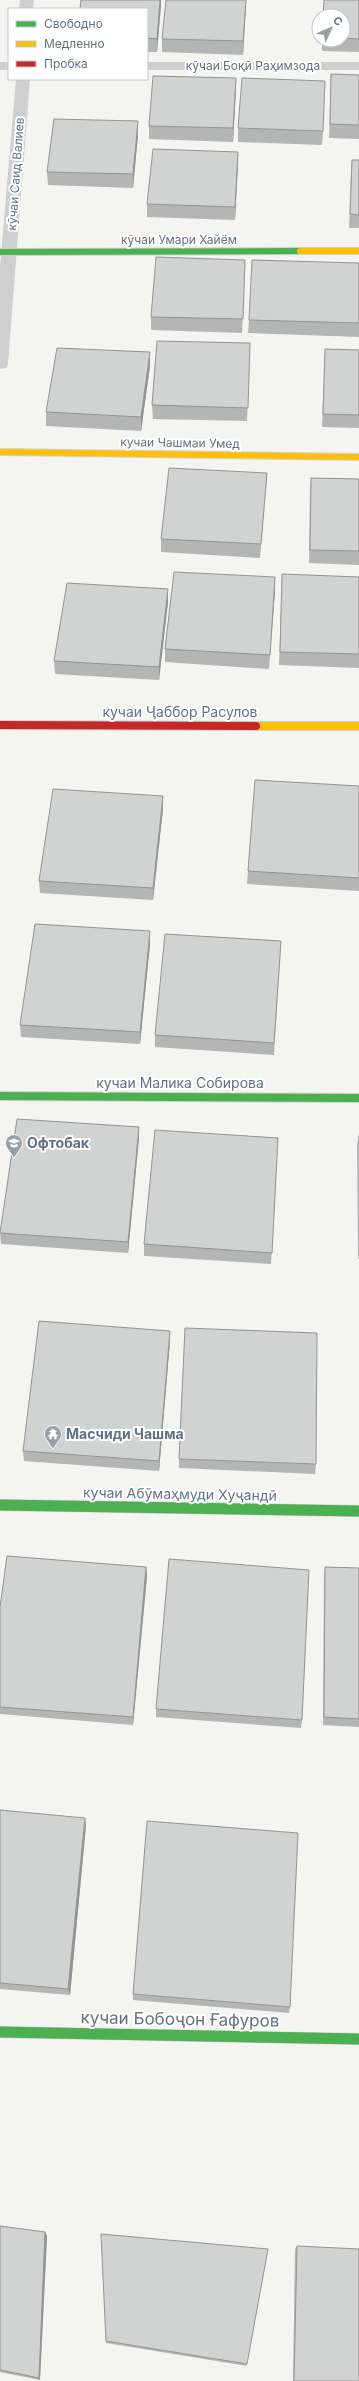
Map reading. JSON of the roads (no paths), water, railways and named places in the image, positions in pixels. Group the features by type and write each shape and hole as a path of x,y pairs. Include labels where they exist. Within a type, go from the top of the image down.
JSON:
{"street":[{"name":"кӯчаи Боқӣ Раҳимзода","path":"148,66 359,66"},
{"name":"кӯчаи Саид Валиев","path":"0,364 5,252 23,80"},
{"name":"кӯчаи Умари Хайём","path":"5,252 359,251"},
{"name":"кучаи Чашмаи Умед","path":"0,452 359,457"},
{"name":"кучаи Ҷаббор Расулов","path":"0,725 359,726"},
{"name":"кучаи Малика Собирова","path":"0,1096 359,1098"},
{"name":"кучаи Абӯмаҳмуди Хуҷандӣ","path":"0,1505 359,1511"},
{"name":"кучаи Бобоҷон Ғафуров","path":"0,2032 359,2039"}],"place":[{"name":"Офтобак","path":"14,1158"},
{"name":"Масчиди Чашма","path":"53,1449"}]}
